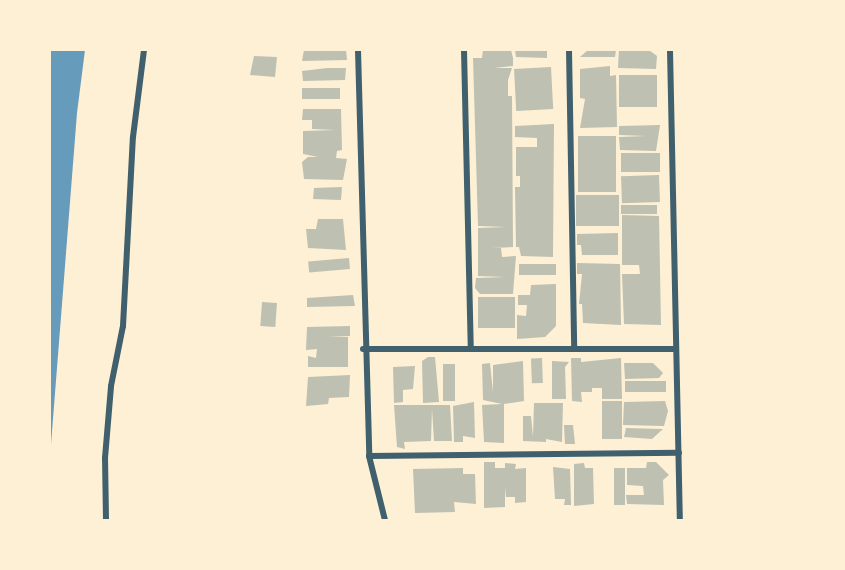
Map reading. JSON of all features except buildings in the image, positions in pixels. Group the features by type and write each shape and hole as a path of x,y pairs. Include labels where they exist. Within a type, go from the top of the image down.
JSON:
{"street":[{"path":"106,520 105,458 111,386 123,326 133,137 144,50"},
{"path":"358,50 363,349 369,456 385,520"},
{"path":"464,50 471,349"},
{"path":"569,50 574,349"},
{"path":"670,50 680,520"},
{"path":"363,349 676,348"},
{"path":"369,456 679,453"}],"water":[{"path":"50,50 85,50 77,113 50,457"}]}
